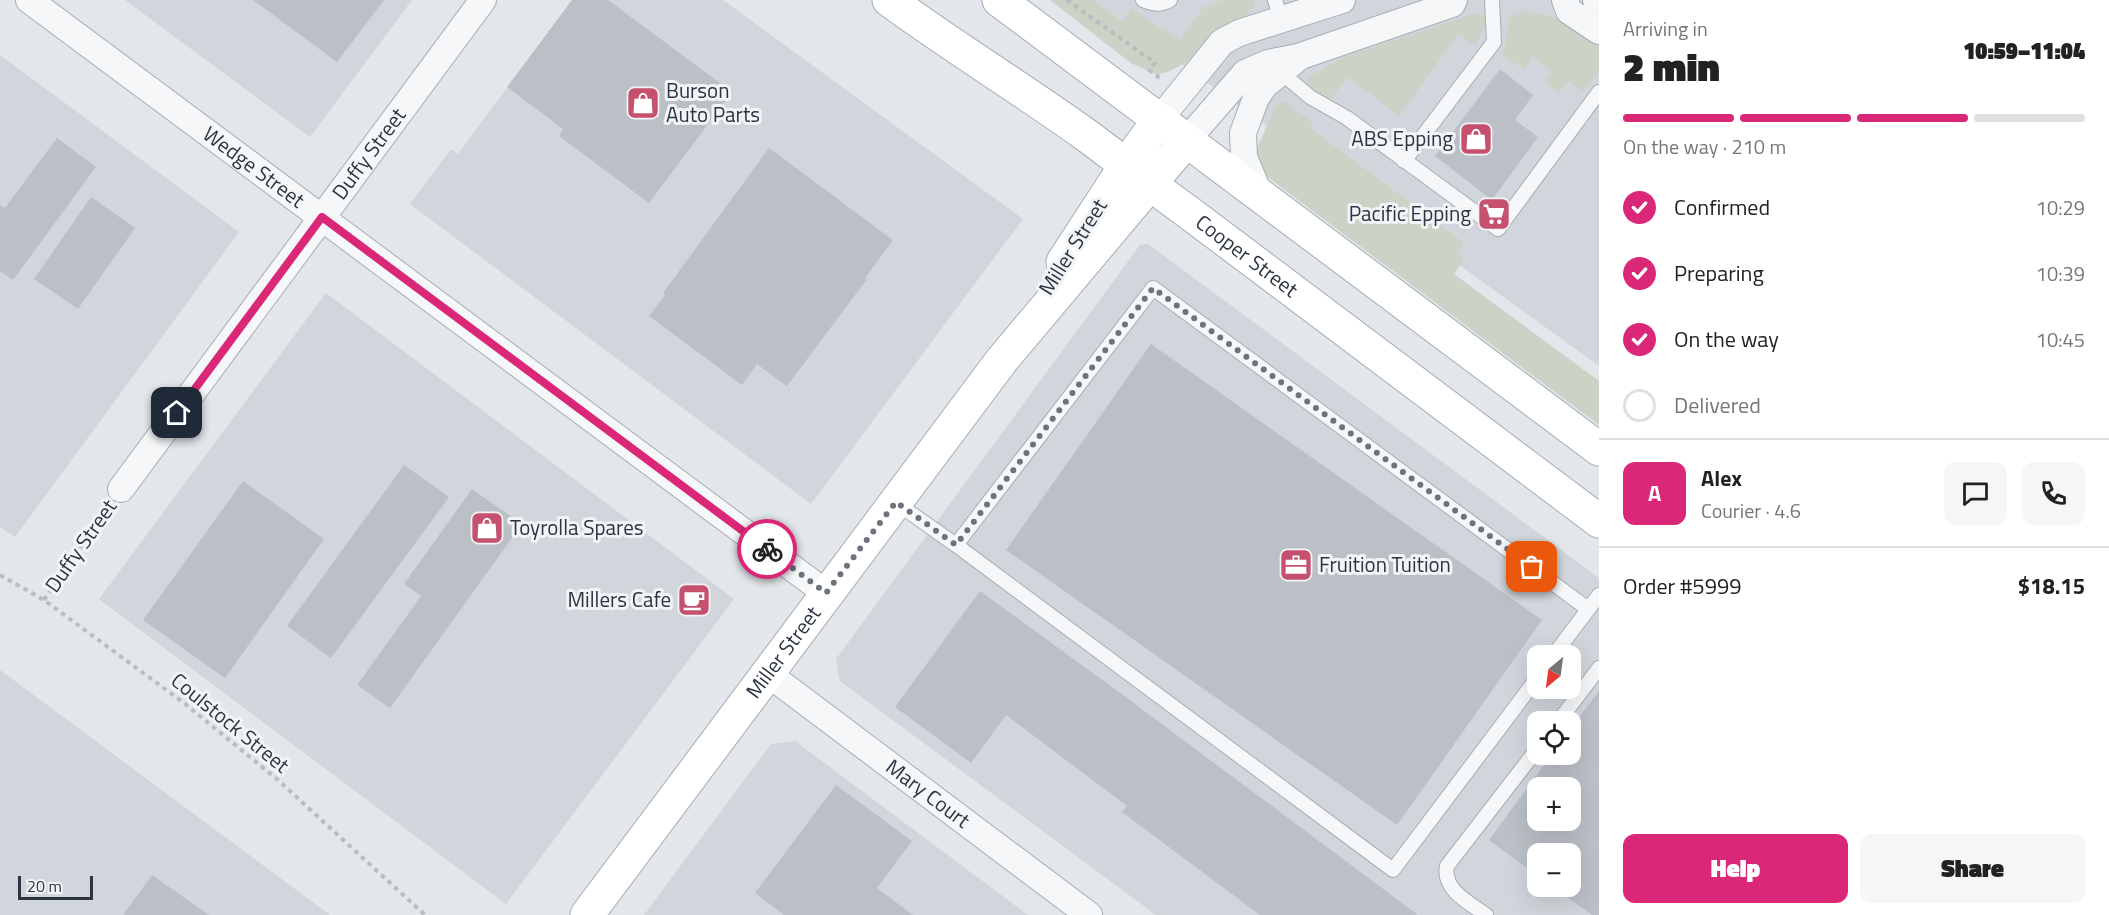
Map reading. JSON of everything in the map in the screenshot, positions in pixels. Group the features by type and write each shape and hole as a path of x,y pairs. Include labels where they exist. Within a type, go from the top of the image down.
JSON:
{"main road":[{"name":"Cooper Street","path":"889,0 931,32 1086,135 1599,521"},
{"path":"999,0 1599,449"},
{"path":"1138,175 1159,120"},
{"path":"1138,175 1186,141"},
{"name":"Miller Street","path":"587,915 1138,175"}],"street":[{"name":"Wedge Street","path":"29,0 826,593"},
{"name":"Duffy Street","path":"121,489 483,0"},
{"path":"1159,120 1222,42 1278,9 1342,0"},
{"path":"1186,141 1245,73 1282,64 1452,4 1454,0"},
{"path":"1564,0 1569,11 1599,31"},
{"path":"1262,198 1244,157 1243,133 1256,98 1282,64"},
{"name":"Mary Court","path":"767,673 1089,915"}],"lane":[{"path":"1143,0 1151,4 1163,4 1170,0"},
{"path":"1404,161 1494,42 1492,0"},
{"path":"1282,64 1310,97 1347,118 1498,229 1599,92"},
{"path":"956,545 1153,288 1588,609"},
{"path":"896,502 1393,870 1527,692"},
{"path":"1561,645 1599,595"},
{"path":"1566,711 1599,668"},
{"path":"1486,915 1452,889 1447,882 1447,866 1527,762"}],"path":[{"path":"1067,0 1155,63 1149,70 1179,93"},
{"name":"Duffy Street","path":"44,600 121,489"},
{"name":"Coulstock Street","path":"0,575 44,600 184,702 278,780 424,915"}],"shaded area":[{"path":"125,0 412,0 310,137"},
{"path":"572,0 723,0 1023,219 811,504 410,204 451,149 458,154"},
{"name":"Pacific Epping","path":"1093,0 1599,0 1599,366 1122,21"},
{"path":"0,55 239,232 15,537 0,527"},
{"path":"1148,244 1599,578 1599,915 1156,915 840,681 836,659 1140,245"},
{"path":"326,293 734,599 506,904 99,599"},
{"path":"0,670 330,915 0,915"},
{"path":"795,741 1028,915 644,915 771,744"}],"green space":[{"path":"1050,0 1093,0 1122,21 1132,8 1180,40 1204,7 1223,0 1256,0 1249,12 1217,32 1184,63 1157,75 1131,63"},
{"path":"1523,11 1545,15 1564,22 1599,44 1599,72 1583,91 1568,81 1558,94 1546,81 1552,72 1533,57 1525,70 1502,55 1507,36 1508,18"},
{"path":"1476,13 1485,17 1485,25 1476,46 1458,34 1399,116 1348,77 1329,101 1307,85 1307,78 1344,57"},
{"path":"1284,101 1313,122 1310,128 1463,242 1456,252 1464,258 1454,274 1599,381 1599,425 1266,176 1256,151 1275,107"}],"building":[{"path":"253,0 384,0 337,62"},
{"path":"572,0 608,0 732,92 649,203 559,136 563,129 507,87"},
{"path":"1500,69 1533,95 1515,120 1538,137 1492,200 1435,156"},
{"path":"57,138 96,167 13,280 0,271 0,205 5,208"},
{"path":"769,148 893,240 865,278 867,279 787,386 757,364 742,385 649,316 665,295 663,293"},
{"path":"91,197 135,228 78,309 34,279"},
{"path":"1151,344 1542,620 1397,825 1006,550"},
{"path":"404,465 449,497 331,658 287,626"},
{"path":"243,481 324,539 225,678 143,620"},
{"path":"472,489 522,524 390,708 357,685 421,596 404,584"},
{"path":"980,591 1418,915 1260,915 1122,812 1127,806 1006,715 971,763 895,707"},
{"path":"1599,691 1599,915 1592,915 1567,897 1581,897 1581,843 1527,843 1527,868 1489,840 1527,788 1527,831 1581,831 1581,777 1535,777 1544,765 1581,765 1581,715"},
{"path":"836,785 912,841 877,888 913,915 784,915 755,893"},
{"path":"152,875 209,915 123,915"}],"way so far":[{"path":"767,549 826,593 896,502 956,545 1153,288 1532,567"}],"place":[{"name":"Burson Auto Parts","path":"643,103"},
{"name":"ABS Epping","path":"1476,139"},
{"name":"Pacific Epping","path":"1494,214"},
{"name":"Toyrolla Spares","path":"487,528"},
{"name":"Fruition Tuition","path":"1296,565"},
{"name":"Millers Cafe","path":"694,600"}],"route":[{"path":"177,413 322,217 767,549"}]}
